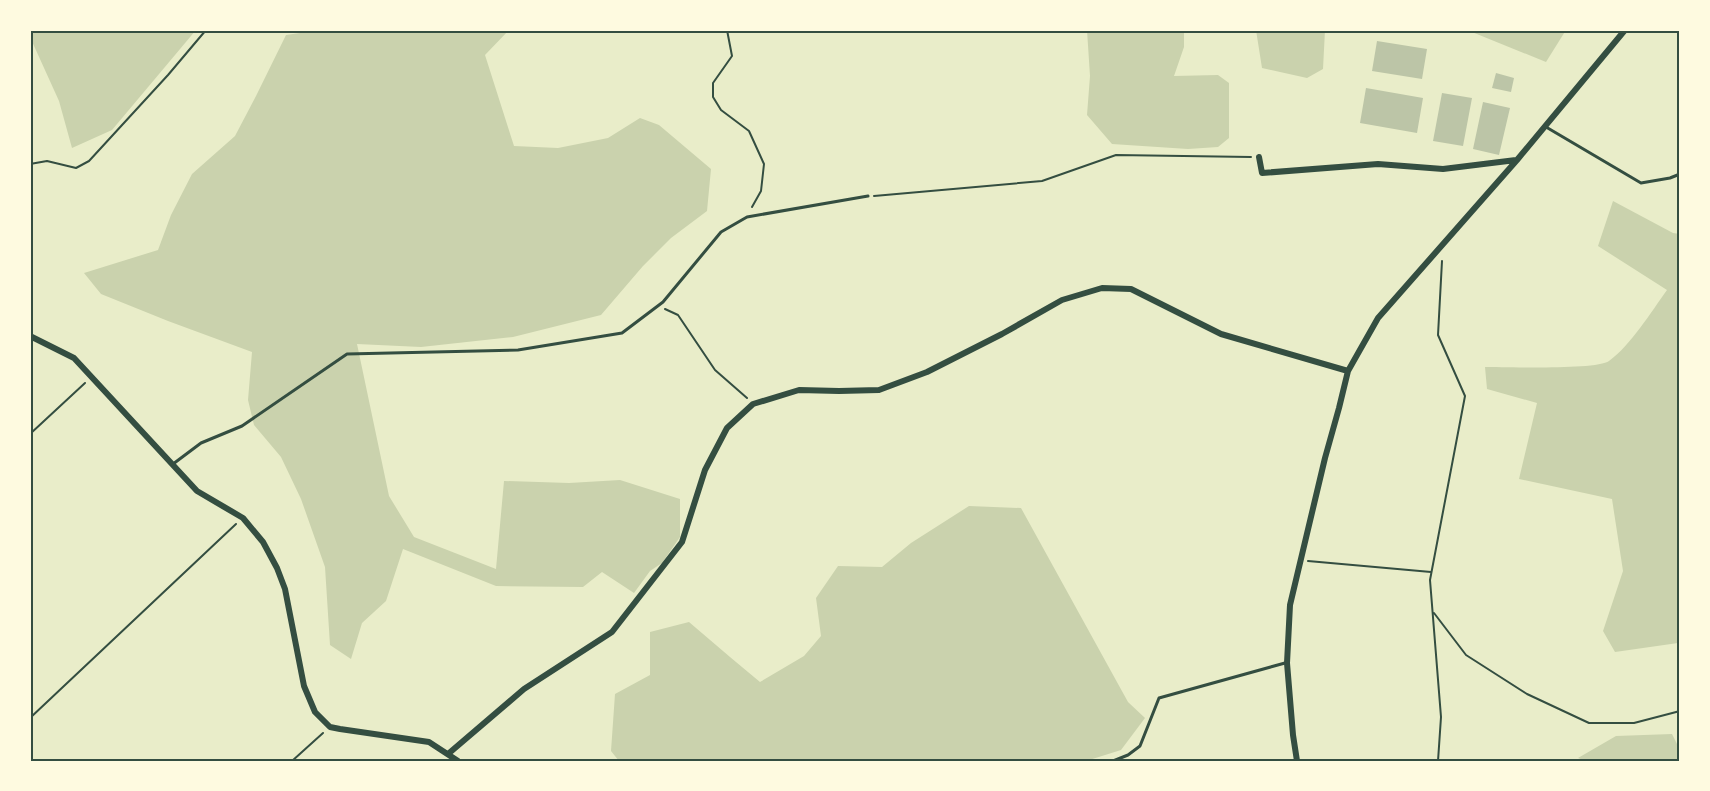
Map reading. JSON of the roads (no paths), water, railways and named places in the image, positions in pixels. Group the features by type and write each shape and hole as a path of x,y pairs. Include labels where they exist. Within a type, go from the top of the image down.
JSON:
{"street":[{"path":"1297,761 1287,663 1290,605 1348,372 1378,318 1517,160 1625,30"},
{"path":"1259,158 1262,173 1378,164 1443,169 1517,160"},
{"path":"448,754 524,689 612,632 682,542 705,470 727,429 753,404 799,390 879,390 927,372 1062,300 1102,288 1131,289 1221,334 1348,372"},
{"path":"30,336 74,358 197,491 243,518 263,542 285,589 304,686 315,712 330,727 429,742 458,761"}],"lane":[{"path":"1545,126 1641,183 1680,174"},
{"path":"172,465 201,443 242,426 347,354 518,350 622,333 663,302 721,232 747,217 868,196"},
{"path":"1113,761 1128,755 1140,746 1159,698 1287,663"}]}
